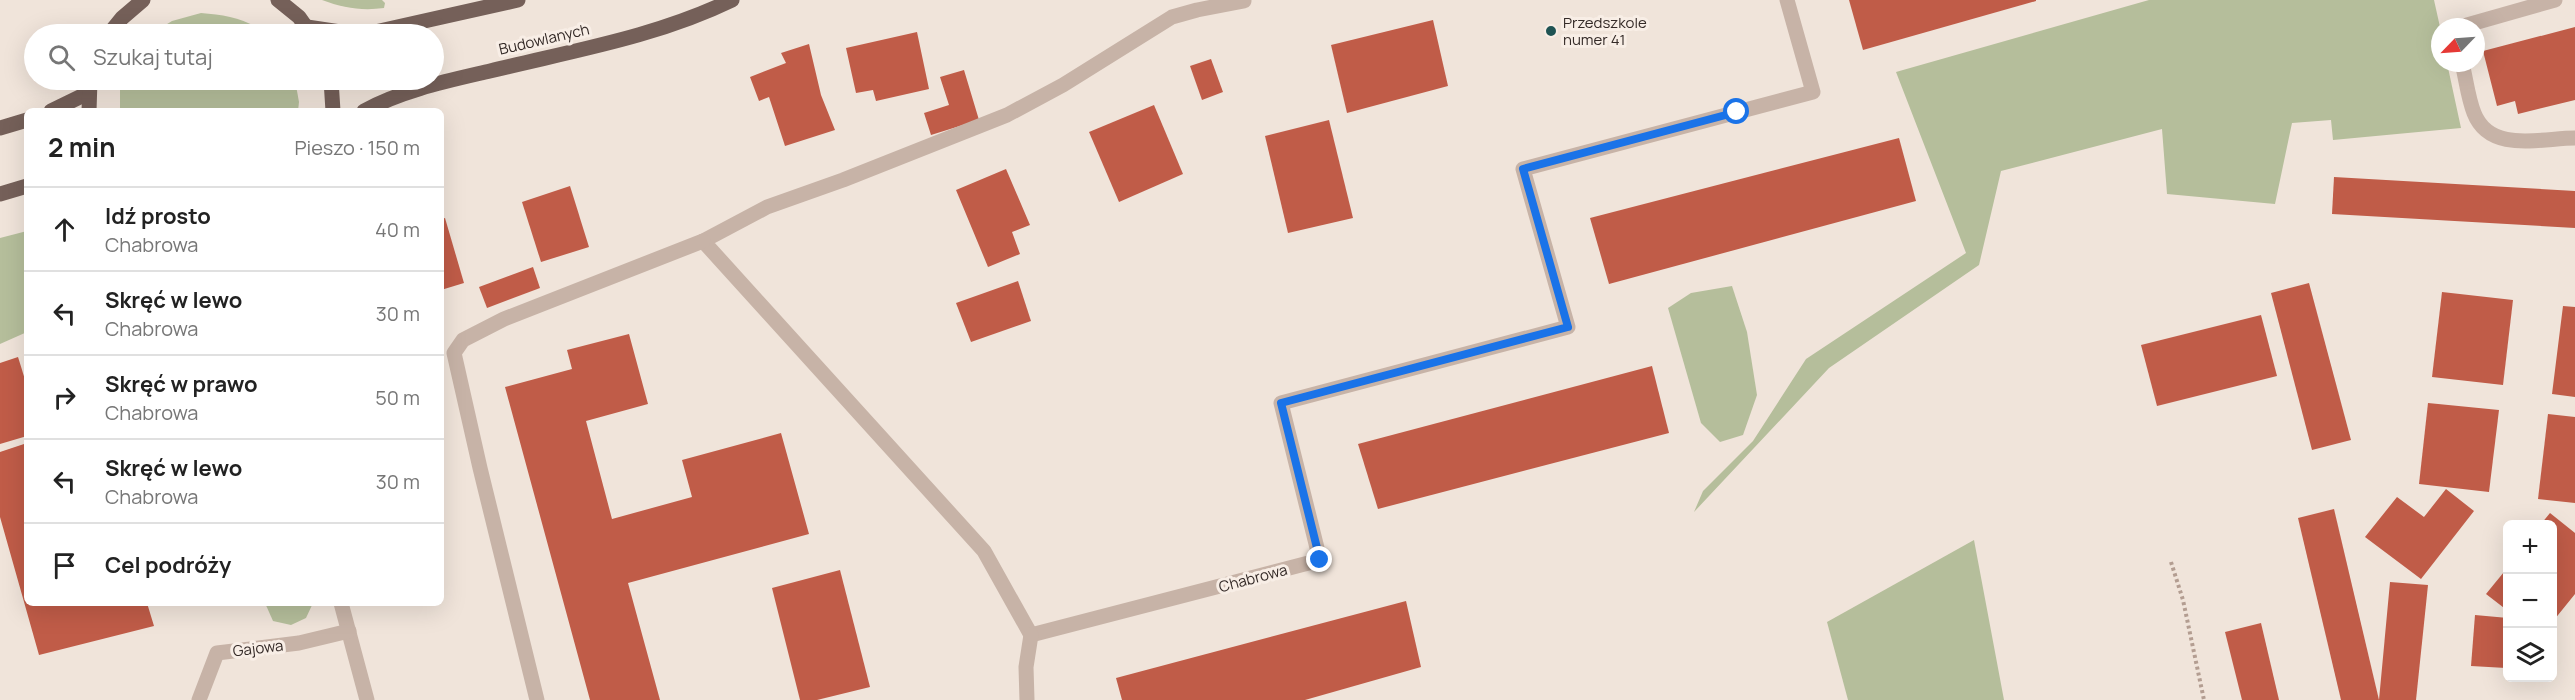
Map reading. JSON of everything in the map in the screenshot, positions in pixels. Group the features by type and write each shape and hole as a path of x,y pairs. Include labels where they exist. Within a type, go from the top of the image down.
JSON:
{"main road":[{"path":"278,0 304,24"},
{"path":"411,24 518,0"},
{"name":"Budowlanych","path":"444,82 646,33 732,0"},
{"path":"117,24 141,1"},
{"path":"56,108 83,90"},
{"path":"89,90 89,108"},
{"path":"332,90 333,108"},
{"name":"Budowlanych","path":"371,108 416,90"},
{"path":"0,128 24,121"},
{"path":"0,194 24,187"}],"street":[{"name":"Chabrowa","path":"1031,635 1320,560 1281,403 1568,327 1523,169 1813,92 1787,0"},
{"path":"2485,20 2555,0"},
{"path":"537,700 454,353 463,340 504,319 703,241 767,207 843,180 1007,115 1063,85 1172,17 1197,9 1244,1"},
{"path":"2464,72 2474,112 2482,126 2495,136 2517,141 2575,138"},
{"path":"703,241 984,551 1031,635 1026,667 1027,700"},
{"path":"342,606 367,700"},
{"name":"Gajowa","path":"199,700 217,653 298,643 349,631"}],"path":[{"path":"2171,562 2183,600 2204,700"}],"green space":[{"path":"322,0 382,0 385,3 384,8 360,9"},
{"path":"2149,0 2434,0 2438,18 2431,18 2431,72 2449,72 2461,128 2333,140 2331,120 2292,123 2275,204 2167,194 2162,129 2001,171 1979,265 1829,368 1694,512 1703,491 1753,441 1806,359 1966,253 1896,72"},
{"path":"201,13 235,18 251,24 167,24"},
{"path":"120,90 297,90 299,102 298,108 120,108"},
{"path":"24,232 24,333 0,344 0,238"},
{"path":"1732,286 1747,332 1757,395 1743,435 1720,442 1701,423 1668,308 1691,293"},
{"path":"1974,540 2004,700 1848,700 1827,622"},
{"path":"266,606 312,606 306,618 291,625 273,621"}],"building":[{"path":"1849,0 2036,0 2036,1 1863,50"},
{"path":"1433,20 1448,86 1347,113 1331,45"},
{"path":"2575,27 2575,100 2518,114 2515,101 2497,106 2485,50"},
{"path":"917,32 929,89 876,101 873,90 856,93 846,48"},
{"path":"809,44 821,95 835,130 785,146 769,97 759,101 750,77 786,63 781,53"},
{"path":"1211,59 1223,92 1202,100 1190,66"},
{"path":"964,70 979,120 931,135 924,113 949,105 940,77"},
{"path":"1154,105 1183,174 1119,202 1089,132"},
{"path":"1329,120 1353,218 1288,233 1265,136"},
{"path":"1899,138 1916,201 1609,284 1590,218"},
{"path":"1006,169 1030,225 1012,232 1020,254 988,267 956,190"},
{"path":"2334,177 2575,191 2575,228 2332,214"},
{"path":"570,186 589,247 541,262 522,202"},
{"path":"444,218 464,283 444,289"},
{"path":"533,267 540,288 487,308 479,287"},
{"path":"1018,281 1031,321 971,342 956,303"},
{"path":"2309,283 2351,440 2312,450 2271,293"},
{"path":"2442,292 2513,300 2503,385 2432,377"},
{"path":"2563,306 2575,307 2575,397 2552,394"},
{"path":"2261,315 2277,376 2157,406 2141,345"},
{"path":"629,334 648,404 586,421 612,519 692,497 682,460 781,433 809,534 628,583 660,700 590,700 505,387 572,369 567,350"},
{"path":"18,357 24,376 24,437 0,444 0,363"},
{"path":"1652,366 1669,433 1378,509 1358,444"},
{"path":"2428,403 2499,410 2489,492 2419,484"},
{"path":"2548,414 2575,417 2575,503 2538,499"},
{"path":"24,444 24,602 0,517 0,452"},
{"path":"2446,489 2474,511 2421,579 2365,537 2397,497 2424,517"},
{"path":"2334,509 2379,700 2341,700 2298,518"},
{"path":"2550,513 2575,533 2575,594 2557,616 2557,520 2544,520"},
{"path":"840,570 870,687 817,700 800,700 772,588"},
{"path":"2503,573 2503,607 2486,594"},
{"path":"2390,582 2428,585 2416,700 2379,700"},
{"path":"1406,601 1421,667 1305,700 1122,700 1116,678"},
{"path":"25,606 148,606 154,626 39,655"},
{"path":"2475,615 2503,618 2503,668 2471,666"},
{"path":"2261,623 2279,700 2242,700 2225,632"}],"place":[{"name":"Przedszkole numer 41","path":"1551,31"}],"route":[{"path":"1320,560 1281,403 1568,327 1523,169 1737,112"}]}
